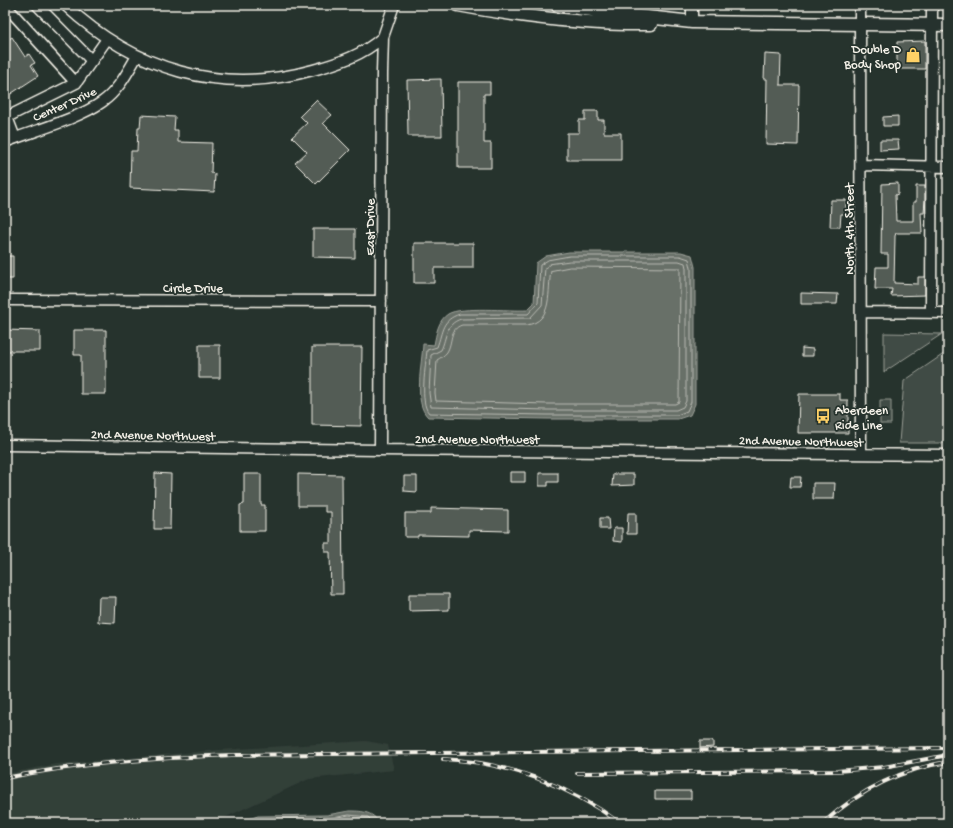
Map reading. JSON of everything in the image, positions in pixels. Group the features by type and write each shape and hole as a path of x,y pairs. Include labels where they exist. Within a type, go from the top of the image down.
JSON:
{"main road":[{"path":"458,5 496,12 585,22 654,24 692,22 948,25"},
{"path":"557,5 692,22"}],"street":[{"path":"5,5 76,83"},
{"path":"37,5 92,61"},
{"path":"65,5 107,39 137,56 175,71 221,80 269,79 292,76 338,63 360,54 383,37"},
{"name":"East Drive","path":"380,450 383,37 394,5"},
{"path":"692,5 692,22"},
{"name":"North 4th Street","path":"860,5 861,454"},
{"path":"931,313 932,5"},
{"path":"15,138 6,118 76,83 107,39"},
{"name":"Center Drive","path":"5,142 72,116 102,102 123,81 137,56"},
{"path":"860,165 948,167"},
{"name":"Circle Drive","path":"5,300 382,301"},
{"path":"861,312 948,313"},
{"name":"2nd Avenue Northwest","path":"5,445 948,455"}],"shaded area":[{"path":"884,333 942,334 884,372"},
{"path":"948,351 948,443 899,443 904,381"},
{"path":"880,400 891,400 891,424 880,424"},
{"path":"366,741 388,745 394,770 309,779 213,823 5,823 5,774 56,764 219,750"}],"water":[{"path":"569,252 681,252 692,255 695,267 695,404 690,415 678,419 428,417 423,411 420,393 420,372 423,344 434,345 438,328 442,320 448,314 463,310 527,310 534,303 536,263 546,256"},
{"path":"349,811 366,812 373,816 379,823 236,823 258,816 327,815"}],"building":[{"path":"12,37 25,57 29,54 35,63 31,65 38,76 9,95 8,92 5,94 5,42"},
{"name":"Double D Body Shop","path":"925,41 925,69 897,69 897,42"},
{"path":"765,54 781,55 780,85 799,85 798,145 766,144 767,79 764,79"},
{"path":"441,79 442,136 408,136 407,80"},
{"path":"458,82 490,82 490,94 484,94 484,143 491,143 491,168 458,168"},
{"path":"316,100 332,115 323,123 350,150 316,184 295,163 307,152 292,137 307,123 300,116"},
{"path":"585,111 598,111 598,120 604,120 604,133 621,133 621,160 567,160 567,133 579,133 579,120 585,120"},
{"path":"141,115 175,117 174,130 178,130 178,142 212,143 211,173 215,174 214,192 130,188 131,151 137,151 138,128 140,128"},
{"path":"898,116 898,126 883,126 883,117"},
{"path":"880,140 898,140 899,149 880,150"},
{"path":"898,183 898,194 895,195 896,221 913,221 913,202 916,202 916,186 925,186 925,199 924,213 921,213 922,233 896,233 894,283 918,284 918,277 925,277 925,295 891,296 892,289 875,289 876,267 888,267 888,254 881,254 882,184"},
{"path":"831,200 846,200 846,214 841,214 840,227 830,227"},
{"path":"313,229 355,229 355,258 313,257"},
{"path":"414,243 473,243 473,268 434,268 434,283 414,283"},
{"path":"5,256 13,256 13,279 5,279"},
{"path":"801,293 838,294 837,304 801,304"},
{"path":"5,330 40,331 40,351 5,351"},
{"path":"74,330 106,330 106,394 81,394 81,355 74,355"},
{"path":"199,345 220,345 220,378 199,378"},
{"path":"312,347 362,347 361,426 312,425"},
{"path":"802,348 813,349 813,356 802,356"},
{"name":"Aberdeen Ride Line","path":"799,394 840,394 840,400 848,400 848,433 798,433"},
{"path":"510,472 525,472 525,482 510,482"},
{"path":"155,473 171,474 170,529 154,529"},
{"path":"539,473 558,473 558,482 548,482 548,486 539,486"},
{"path":"244,474 261,474 261,505 265,505 265,531 240,531 240,505 244,504"},
{"path":"298,474 342,475 343,594 331,594 330,552 325,552 325,543 331,543 331,512 325,512 325,506 298,506"},
{"path":"613,474 634,474 634,485 612,486"},
{"path":"404,476 417,476 417,492 404,491"},
{"path":"791,477 801,477 800,487 790,487"},
{"path":"813,483 835,483 834,499 813,499"},
{"path":"431,508 508,510 508,531 469,530 469,536 418,535 418,537 405,537 405,513 431,513"},
{"path":"628,513 636,513 636,534 627,534"},
{"path":"600,518 608,518 609,529 600,529"},
{"path":"614,528 622,528 622,542 613,541"},
{"path":"409,594 449,594 449,610 409,611"},
{"path":"99,597 116,597 115,623 98,622"},
{"path":"700,741 713,741 713,747 700,748"},
{"path":"655,791 691,791 691,799 655,799"}],"railway":[{"path":"5,778 61,768 118,762 232,755 948,748"},
{"path":"577,773 837,771 884,767 948,755"},
{"path":"443,759 490,765 536,778 579,797 620,823"},
{"path":"823,823 851,801 881,783 913,770 948,762"}],"place":[{"name":"Double D Body Shop","path":"913,55"},
{"name":"Aberdeen Ride Line","path":"823,416"}]}
